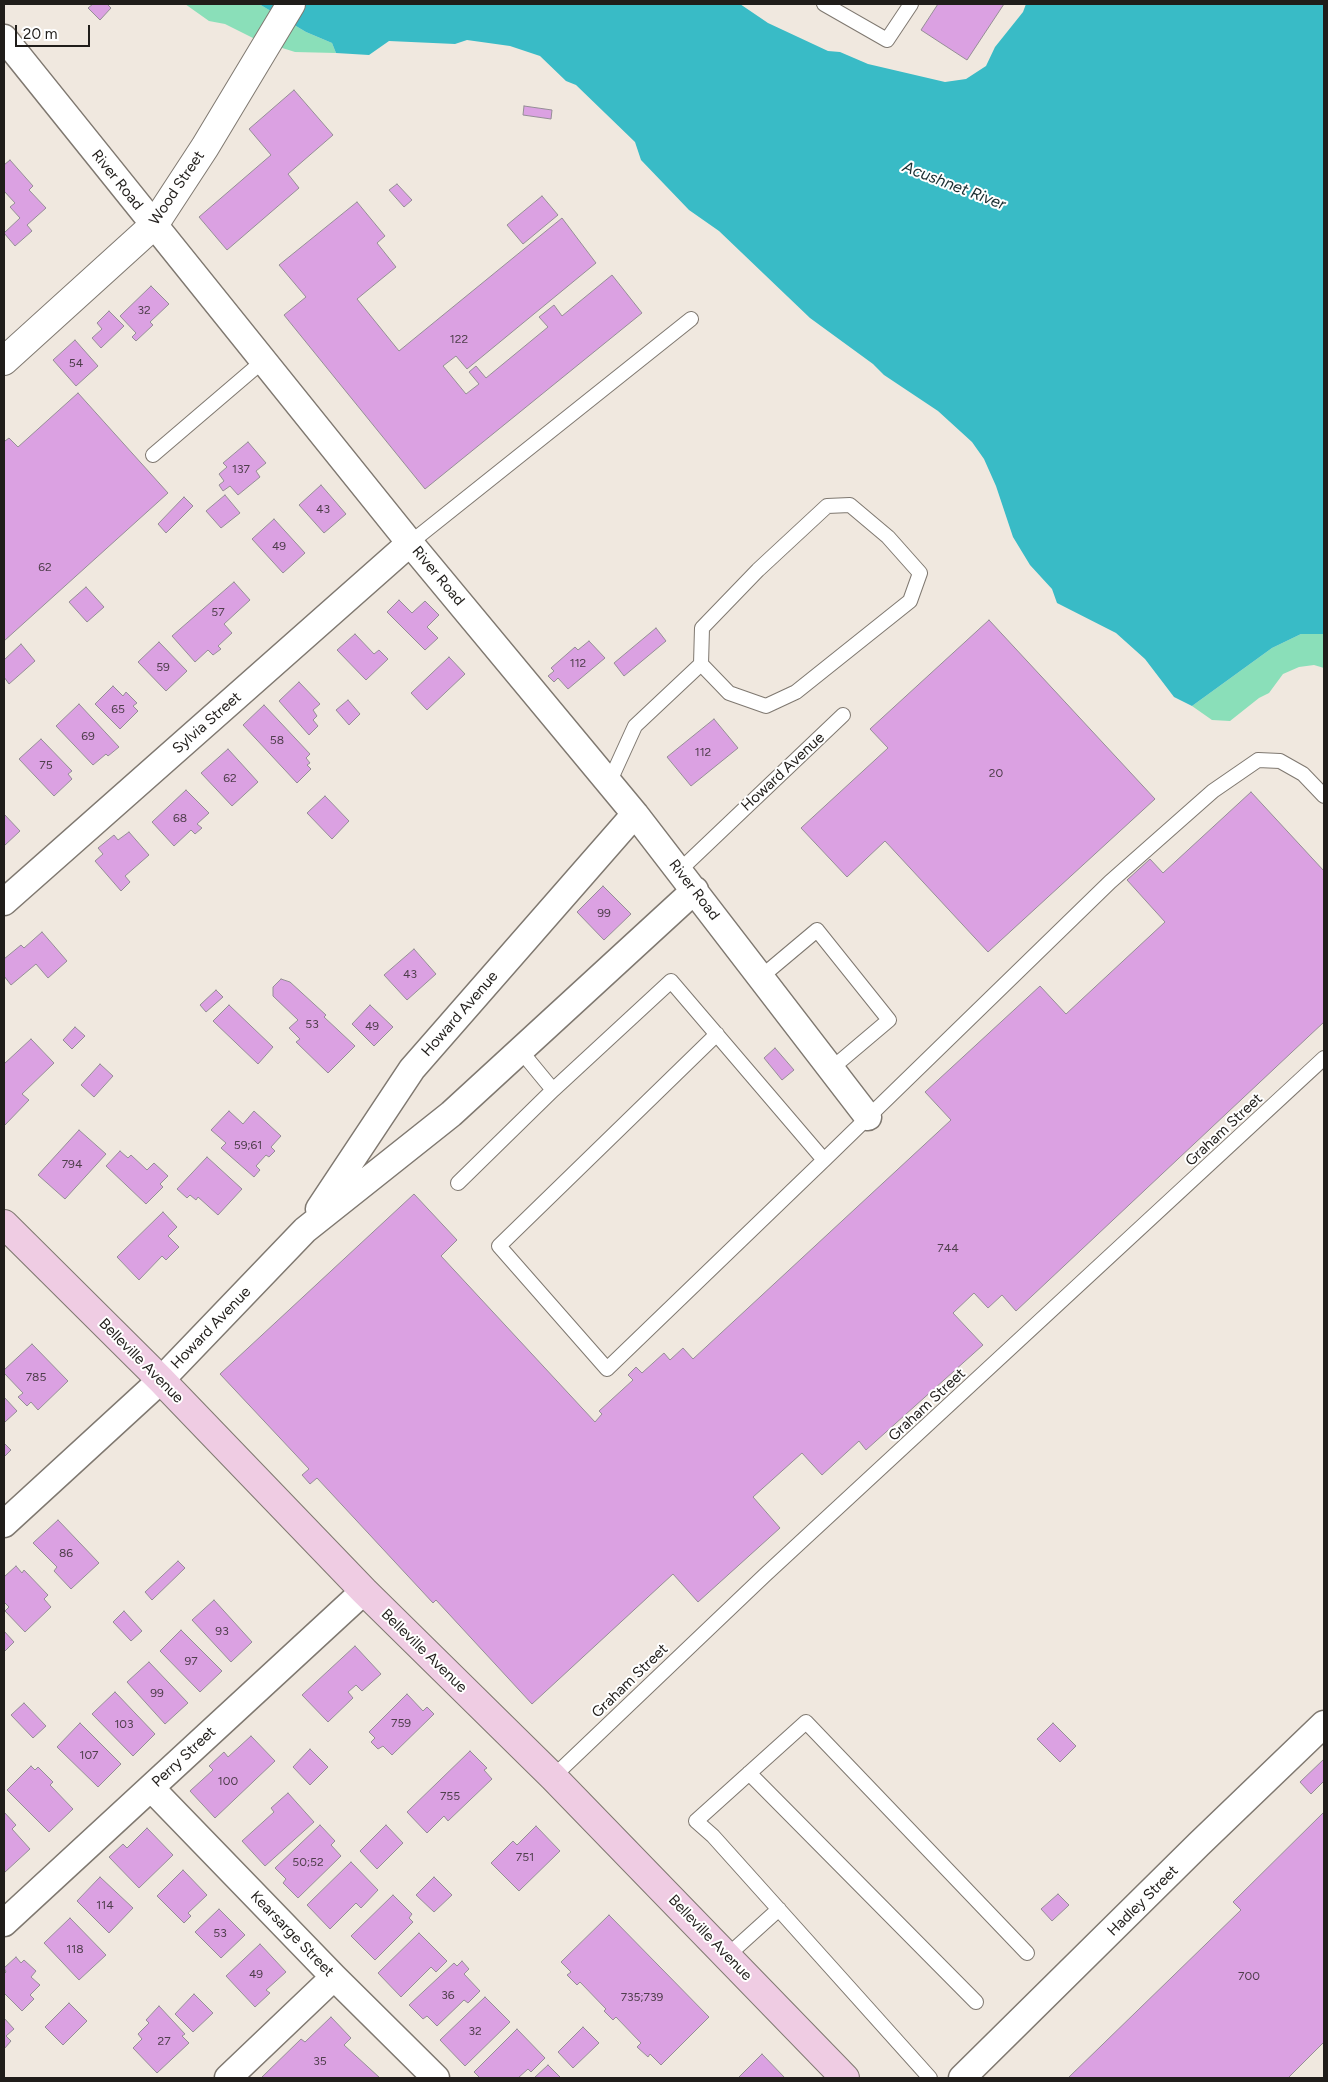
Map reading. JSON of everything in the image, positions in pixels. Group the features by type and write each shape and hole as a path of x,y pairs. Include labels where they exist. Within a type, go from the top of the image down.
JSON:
{"main road":[{"name":"Belleville Avenue","path":"4,1224 161,1380 364,1591 553,1777 845,2078"}],"street":[{"name":"Wood Street","path":"4,361 154,225 205,147 291,4"},
{"name":"River Road","path":"4,38 410,543 635,814 868,1117"},
{"name":"Sylvia Street","path":"4,902 410,543"},
{"name":"Howard Avenue","path":"305,1230 412,1069 635,814"},
{"name":"Howard Avenue","path":"4,1524 161,1380 305,1230 450,1114 520,1050 687,880"},
{"name":"Perry Street","path":"4,1923 364,1591"},
{"name":"Hadley Street","path":"962,2078 1199,1844 1324,1724"},
{"name":"Kearsarge Street","path":"151,1788 334,1977 436,2078"},
{"path":"228,2078 334,1977"}],"lane":[{"path":"824,4 887,40 911,4"},
{"path":"410,543 691,319"},
{"path":"153,455 263,361"},
{"path":"609,783 635,726 701,664 702,628 758,570 827,506 850,505 888,537 920,573 910,601 796,692 766,706 730,694 701,664"},
{"name":"Howard Avenue","path":"687,880 844,715"},
{"path":"717,1034 499,1246 607,1369 1110,882 1212,791 1258,760 1280,761 1303,774 1324,796"},
{"path":"761,977 817,930 889,1020 831,1069"},
{"path":"458,1183 553,1090 671,981 824,1160"},
{"path":"520,1050 553,1090"},
{"name":"Graham Street","path":"553,1777 765,1575 1324,1058"},
{"path":"930,2078 713,1836 696,1821 806,1722 1027,1953"},
{"path":"749,1773 976,2002"},
{"path":"727,1956 779,1909"}],"green space":[{"path":"185,4 259,4 306,32 332,43 336,53 295,52 257,40 225,24 209,21"},
{"path":"1301,634 1324,634 1324,668 1314,665 1299,667 1283,674 1269,693 1259,698 1230,721 1212,720 1192,706 1272,648"}],"water":[{"name":"Acushnet River","path":"259,4 740,4 768,23 828,51 840,52 868,64 945,82 966,79 986,66 995,47 1023,12 1026,4 1324,4 1324,634 1301,634 1272,648 1192,706 1174,697 1145,659 1116,633 1057,603 1052,589 1030,565 1013,537 996,486 984,459 972,442 938,411 884,375 873,364 810,318 719,231 689,210 641,160 635,142 576,85 566,81 540,56 510,46 467,40 455,44 389,41 369,55 336,53 332,43 306,32"}],"building":[{"path":"93,4 107,4 111,8 100,20 88,8"},
{"path":"938,4 1004,4 967,60 921,30"},
{"path":"294,90 333,135 288,174 299,188 227,250 199,217 271,155 249,129"},
{"path":"524,106 552,110 551,119 523,115"},
{"path":"10,160 33,186 29,190 46,208 27,225 32,231 15,246 4,233 20,218 10,207 15,203 4,191 4,165"},
{"path":"397,184 412,200 404,207 389,190"},
{"path":"542,196 558,215 523,244 507,225"},
{"path":"357,202 385,236 377,243 396,267 357,299 399,351 562,218 596,263 467,369 456,356 443,366 466,394 479,384 469,372 476,366 486,378 548,327 539,317 554,305 562,316 612,275 642,313 425,489 284,315 306,297 279,265"},
{"path":"151,286 169,304 150,322 153,325 136,341 132,337 136,333 120,316"},
{"path":"109,311 124,326 101,348 92,338 102,329 97,323"},
{"path":"75,340 98,366 76,386 53,360"},
{"path":"78,393 168,493 4,641 4,440 9,438 18,447"},
{"path":"248,442 266,463 256,471 260,477 238,495 230,486 223,491 219,485 224,481 219,474 227,467 223,463"},
{"path":"321,485 346,514 324,533 299,505"},
{"path":"225,495 240,513 221,528 206,511"},
{"path":"184,497 193,506 166,533 158,524"},
{"path":"274,519 305,553 283,573 252,539"},
{"path":"234,582 250,600 224,624 232,633 218,646 221,649 213,655 208,650 195,662 172,636"},
{"path":"86,587 104,607 87,622 69,602"},
{"path":"399,600 412,613 425,601 439,615 427,627 438,638 425,650 387,612"},
{"path":"989,620 1155,799 988,952 885,841 847,877 801,828 888,748 870,729"},
{"path":"656,628 666,641 624,676 614,663"},
{"path":"355,634 374,654 379,650 388,659 366,680 337,650"},
{"path":"589,641 605,658 568,689 558,678 554,682 548,676 554,671 551,668 575,647 578,650"},
{"path":"159,642 187,671 166,691 138,662"},
{"path":"21,644 35,661 9,684 4,677 4,660"},
{"path":"449,657 465,674 427,710 411,693"},
{"path":"299,682 320,704 313,710 317,716 313,720 318,726 309,735 279,701"},
{"path":"113,686 123,696 126,692 137,703 133,706 138,711 120,729 95,704"},
{"path":"348,700 360,714 349,725 336,710"},
{"path":"79,704 119,747 108,756 106,754 93,765 56,726"},
{"path":"264,705 310,754 306,758 310,763 307,765 311,769 297,783 243,725"},
{"path":"714,719 738,748 691,786 667,757"},
{"path":"41,739 72,771 68,774 72,779 54,796 19,759"},
{"path":"228,749 258,782 232,806 201,773"},
{"path":"186,790 209,813 197,824 202,828 195,834 191,830 174,846 152,822"},
{"path":"1251,792 1324,871 1324,1022 1016,1311 1002,1295 988,1308 974,1293 953,1313 983,1345 866,1450 859,1441 822,1475 802,1453 753,1497 780,1528 698,1602 673,1574 532,1704 436,1600 433,1603 317,1478 310,1484 302,1475 309,1469 220,1374 414,1194 457,1240 441,1256 595,1422 602,1414 599,1411 633,1380 628,1375 636,1367 642,1373 664,1353 670,1360 683,1348 693,1359 951,1120 925,1092 1040,986 1066,1014 1165,922 1127,880 1150,859 1163,873"},
{"path":"325,796 349,821 332,839 307,813"},
{"path":"4,814 20,831 4,846"},
{"path":"129,832 149,855 125,876 130,882 121,891 95,861 103,854 98,848 114,835 118,840"},
{"path":"603,886 631,914 604,940 577,912"},
{"path":"42,932 67,961 48,978 36,964 11,985 4,976 4,959 21,945 24,948"},
{"path":"414,949 436,974 407,1000 384,975"},
{"path":"281,979 290,982 326,1015 324,1017 355,1046 328,1073 296,1042 300,1039 289,1028 298,1020 273,996 273,987"},
{"path":"216,990 223,997 206,1012 200,1005"},
{"path":"229,1005 273,1047 258,1064 213,1021"},
{"path":"370,1005 393,1027 374,1046 352,1024"},
{"path":"75,1027 85,1036 72,1049 63,1040"},
{"path":"31,1039 54,1063 22,1094 29,1100 4,1126 4,1064"},
{"path":"775,1048 794,1070 782,1080 764,1058"},
{"path":"100,1064 113,1076 94,1097 81,1085"},
{"path":"229,1111 243,1124 254,1111 281,1136 271,1147 275,1151 269,1157 266,1155 256,1166 260,1170 254,1177 221,1148 226,1143 211,1130"},
{"path":"79,1130 106,1154 65,1199 38,1175"},
{"path":"120,1151 128,1158 131,1155 147,1170 154,1163 168,1176 160,1184 163,1187 146,1204 106,1166"},
{"path":"207,1157 242,1189 218,1215 198,1197 196,1200 190,1195 187,1198 177,1189"},
{"path":"163,1212 177,1227 168,1236 179,1247 166,1260 162,1256 139,1280 117,1257"},
{"path":"32,1344 68,1381 38,1410 31,1402 27,1406 18,1397 23,1393 4,1373 4,1370"},
{"path":"4,1397 17,1411 5,1422 4,1421"},
{"path":"4,1443 11,1450 4,1457"},
{"path":"58,1520 99,1563 71,1589 54,1571 57,1567 33,1543"},
{"path":"178,1561 185,1568 152,1600 145,1592"},
{"path":"16,1566 22,1573 24,1570 48,1595 44,1599 51,1607 25,1632 5,1611 9,1607 4,1602 4,1577"},
{"path":"214,1600 252,1642 231,1662 192,1620"},
{"path":"124,1611 142,1631 131,1641 113,1622"},
{"path":"181,1630 222,1671 200,1692 160,1651"},
{"path":"4,1631 14,1642 4,1652"},
{"path":"355,1646 381,1674 362,1691 356,1685 348,1692 353,1698 328,1722 302,1695"},
{"path":"149,1662 188,1703 165,1724 127,1682"},
{"path":"115,1692 155,1734 133,1756 92,1714"},
{"path":"407,1694 423,1711 427,1707 434,1714 392,1755 383,1746 378,1749 371,1742 375,1738 369,1732"},
{"path":"24,1703 46,1726 33,1738 11,1715"},
{"path":"80,1723 121,1764 98,1787 57,1747"},
{"path":"1053,1723 1076,1746 1060,1762 1037,1739"},
{"path":"251,1736 275,1761 215,1818 190,1791 213,1770 209,1766 224,1752 228,1757"},
{"path":"310,1749 328,1767 310,1785 293,1767"},
{"path":"470,1751 487,1768 484,1770 492,1779 448,1821 444,1816 427,1833 407,1812"},
{"path":"1324,1759 1324,1781 1311,1794 1300,1782"},
{"path":"31,1766 35,1770 38,1767 53,1782 50,1785 73,1809 49,1832 7,1790"},
{"path":"288,1793 314,1822 265,1866 242,1841 274,1812 271,1808"},
{"path":"4,1812 16,1825 12,1829 30,1849 4,1873"},
{"path":"1324,1812 1324,2042 1288,2078 1068,2078 1241,1910 1233,1902"},
{"path":"320,1825 335,1841 331,1845 341,1856 298,1898 283,1883 286,1879 275,1868"},
{"path":"386,1825 403,1843 377,1869 360,1851"},
{"path":"536,1826 560,1851 519,1891 491,1863 513,1841 517,1845"},
{"path":"147,1828 173,1855 139,1888 109,1857 123,1844 127,1848"},
{"path":"351,1862 378,1890 361,1908 356,1903 330,1929 307,1905"},
{"path":"183,1870 207,1895 188,1913 191,1916 184,1923 157,1896"},
{"path":"100,1877 133,1908 109,1933 77,1901"},
{"path":"434,1877 452,1895 434,1912 416,1895"},
{"path":"1058,1894 1069,1905 1052,1921 1041,1909"},
{"path":"393,1895 412,1914 409,1918 413,1922 375,1960 351,1936"},
{"path":"219,1909 245,1935 221,1958 195,1932"},
{"path":"609,1915 709,2017 661,2065 650,2054 648,2057 637,2047 641,2043 616,2017 613,2020 604,2011 606,2009 580,1982 577,1985 567,1975 571,1972 561,1962"},
{"path":"70,1918 106,1955 79,1980 44,1943"},
{"path":"419,1933 447,1961 436,1972 431,1967 401,1997 378,1973"},
{"path":"260,1944 286,1972 266,1990 270,1993 255,2007 226,1976"},
{"path":"16,1957 21,1963 24,1960 36,1971 31,1977 40,1985 30,1995 34,1999 22,2011 4,1993 4,1974 6,1972 4,1968"},
{"path":"462,1961 469,1969 464,1974 480,1991 468,2003 464,2000 437,2026 427,2016 423,2019 409,2005 454,1963 457,1966"},
{"path":"194,1994 213,2013 193,2032 175,2014"},
{"path":"485,1997 510,2022 465,2066 440,2040"},
{"path":"69,2003 87,2021 63,2045 45,2027"},
{"path":"159,2006 185,2034 182,2036 189,2043 157,2073 133,2048 142,2039 138,2034 149,2023 146,2020"},
{"path":"331,2017 351,2038 344,2045 380,2078 261,2078 301,2039 305,2042"},
{"path":"4,2018 14,2029 6,2036 11,2041 4,2049"},
{"path":"583,2027 599,2043 573,2068 558,2052"},
{"path":"517,2029 545,2058 531,2072 528,2069 518,2078 480,2078 474,2072"},
{"path":"762,2054 785,2078 738,2078"},
{"path":"548,2065 561,2078 534,2078"}]}
